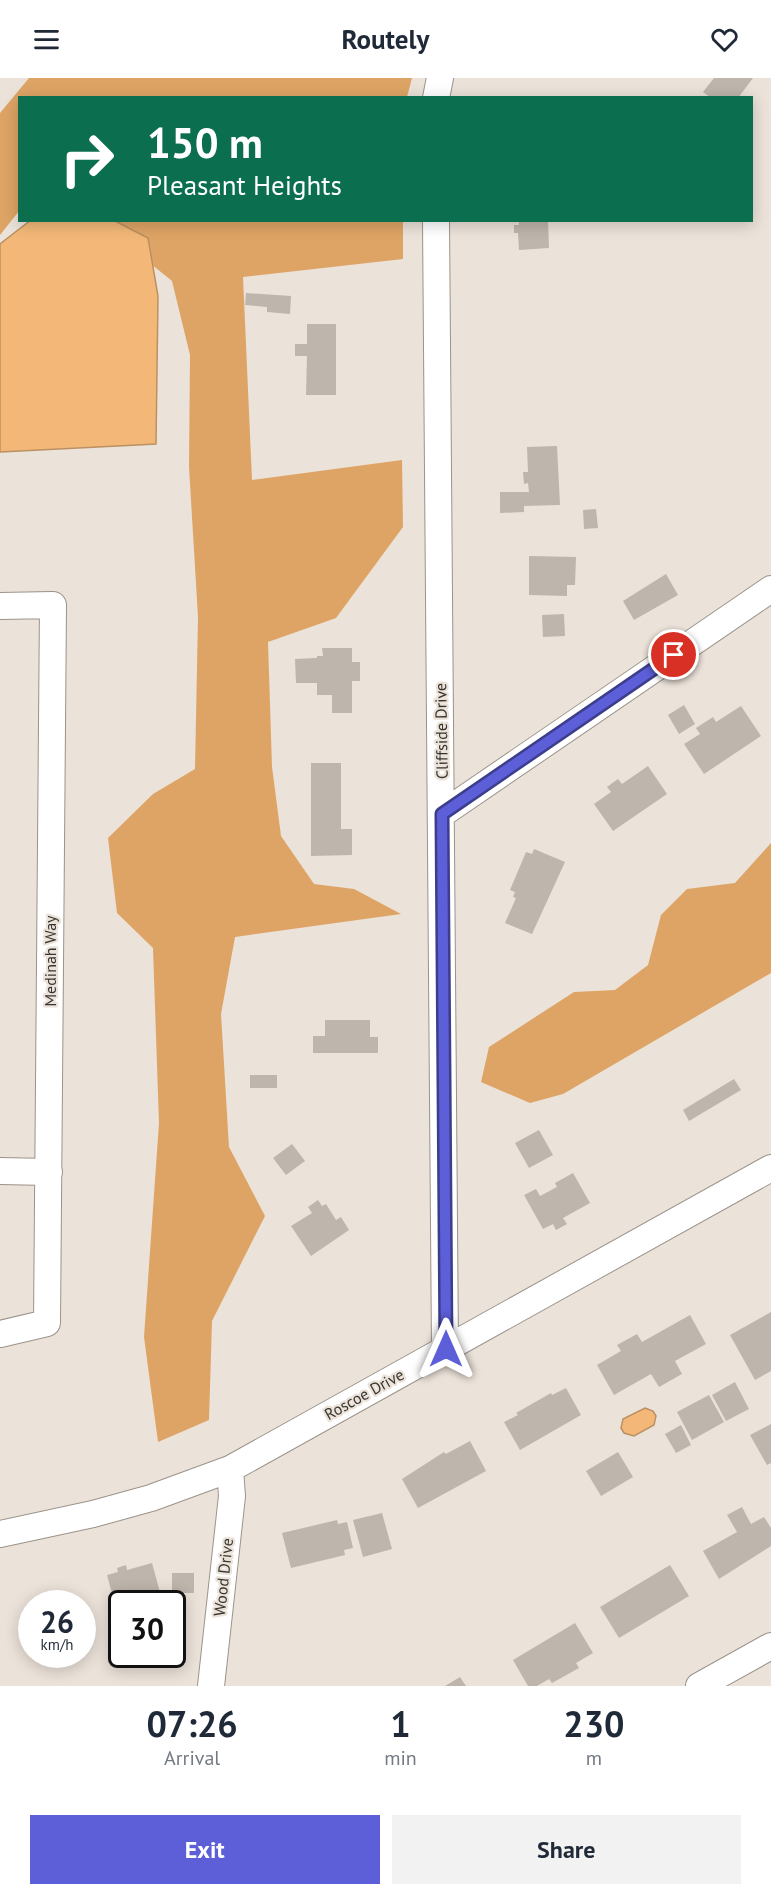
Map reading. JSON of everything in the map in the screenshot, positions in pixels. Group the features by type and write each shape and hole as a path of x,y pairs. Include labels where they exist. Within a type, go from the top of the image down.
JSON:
{"street":[{"path":"436,96 440,78"},
{"name":"Cliffside Drive","path":"436,222 446,1349"},
{"path":"442,814 771,589"},
{"name":"Medinah Way","path":"0,606 53,605 47,1323 0,1334"},
{"name":"Roscoe Drive","path":"0,1534 93,1514 139,1501 230,1468 771,1168"},
{"path":"0,1171 49,1172"},
{"name":"Wood Drive","path":"211,1686 232,1496 230,1468"},
{"path":"699,1686 771,1646"}],"shaded area":[{"path":"29,78 412,78 407,96 18,96 18,212 0,235 0,113"},
{"path":"28,222 117,222 148,238 158,296 156,444 0,452 0,244"},
{"path":"99,222 403,222 403,259 243,277 252,480 402,460 403,527 336,618 268,642 272,767 281,836 314,884 354,889 401,914 235,937 221,1014 229,1147 265,1216 212,1321 209,1420 158,1442 144,1337 159,1123 153,948 117,913 108,838 153,794 195,769 198,617 189,467 190,355 172,281"},
{"path":"771,843 771,973 563,1094 530,1103 481,1082 489,1047 574,992 615,990 648,965 661,915 687,889 735,883"},
{"path":"645,1408 653,1411 656,1416 654,1425 634,1436 624,1433 621,1428 623,1419"}],"building":[{"path":"714,78 753,78 740,96 708,96 703,92"},
{"path":"519,222 548,222 549,248 519,250 518,233 514,233 514,225 519,225"},
{"path":"246,293 291,296 290,314 267,312 267,307 245,305"},
{"path":"307,324 336,324 336,395 306,395 307,356 295,356 295,344 307,344"},
{"path":"557,446 560,505 524,506 524,512 500,513 500,492 529,492 528,483 524,484 523,472 528,472 527,447"},
{"path":"596,509 598,528 584,529 583,510"},
{"path":"529,556 576,557 575,585 567,585 567,596 529,595"},
{"path":"666,574 678,595 634,620 623,601"},
{"path":"564,614 565,636 543,637 542,615"},
{"path":"322,648 352,648 352,662 360,662 360,681 352,681 352,713 332,713 332,695 317,695 317,683 296,683 295,659 323,656"},
{"path":"684,705 695,724 679,734 668,715"},
{"path":"741,706 761,736 704,774 684,744 700,734 696,728 713,717 716,722"},
{"path":"311,763 341,763 341,829 352,829 352,855 311,856"},
{"path":"648,766 667,794 613,831 594,804 611,792 607,787 618,779 622,784"},
{"path":"534,849 565,862 532,934 505,923 516,898 513,897 515,892 510,890 526,852 532,854"},
{"path":"325,1020 370,1020 370,1037 378,1037 378,1053 313,1053 313,1036 325,1036"},
{"path":"250,1075 277,1075 277,1088 250,1088"},
{"path":"734,1079 741,1090 689,1121 683,1110"},
{"path":"539,1130 553,1155 529,1168 515,1143"},
{"path":"292,1144 305,1161 286,1175 273,1158"},
{"path":"573,1173 590,1203 563,1218 567,1224 556,1230 553,1224 543,1229 524,1195 536,1189 540,1196 557,1187 555,1183"},
{"path":"318,1200 322,1206 326,1204 336,1220 341,1217 349,1230 311,1256 291,1226 312,1213 308,1207"},
{"path":"771,1312 771,1371 755,1380 730,1335"},
{"path":"690,1315 706,1344 675,1361 682,1374 659,1387 651,1374 614,1395 597,1365 621,1351 617,1345 637,1334 642,1342"},
{"path":"735,1382 749,1409 726,1421 712,1395"},
{"path":"566,1388 581,1415 520,1450 504,1422 551,1393 552,1395"},
{"path":"709,1395 724,1422 692,1440 677,1412"},
{"path":"771,1424 771,1463 767,1465 750,1435"},
{"path":"681,1425 691,1445 676,1453 665,1434"},
{"path":"470,1441 486,1471 418,1508 402,1479 444,1452 446,1454"},
{"path":"618,1452 633,1477 601,1496 586,1471"},
{"path":"742,1507 751,1524 764,1517 771,1528 771,1546 719,1579 703,1551 737,1532 727,1515"},
{"path":"382,1513 392,1549 363,1557 353,1520"},
{"path":"337,1520 338,1524 347,1522 353,1548 344,1550 345,1555 291,1568 282,1533"},
{"path":"152,1563 159,1590 111,1590 107,1575 118,1572 117,1568 126,1565 127,1570"},
{"path":"670,1565 689,1596 619,1638 600,1607"},
{"path":"172,1573 194,1573 194,1593 186,1593 186,1590 172,1590"},
{"path":"575,1623 593,1653 576,1663 579,1668 552,1683 549,1679 537,1686 528,1686 513,1660"},
{"path":"460,1677 466,1686 445,1686"}],"route":[{"path":"446,1349 442,814 674,655"}]}
